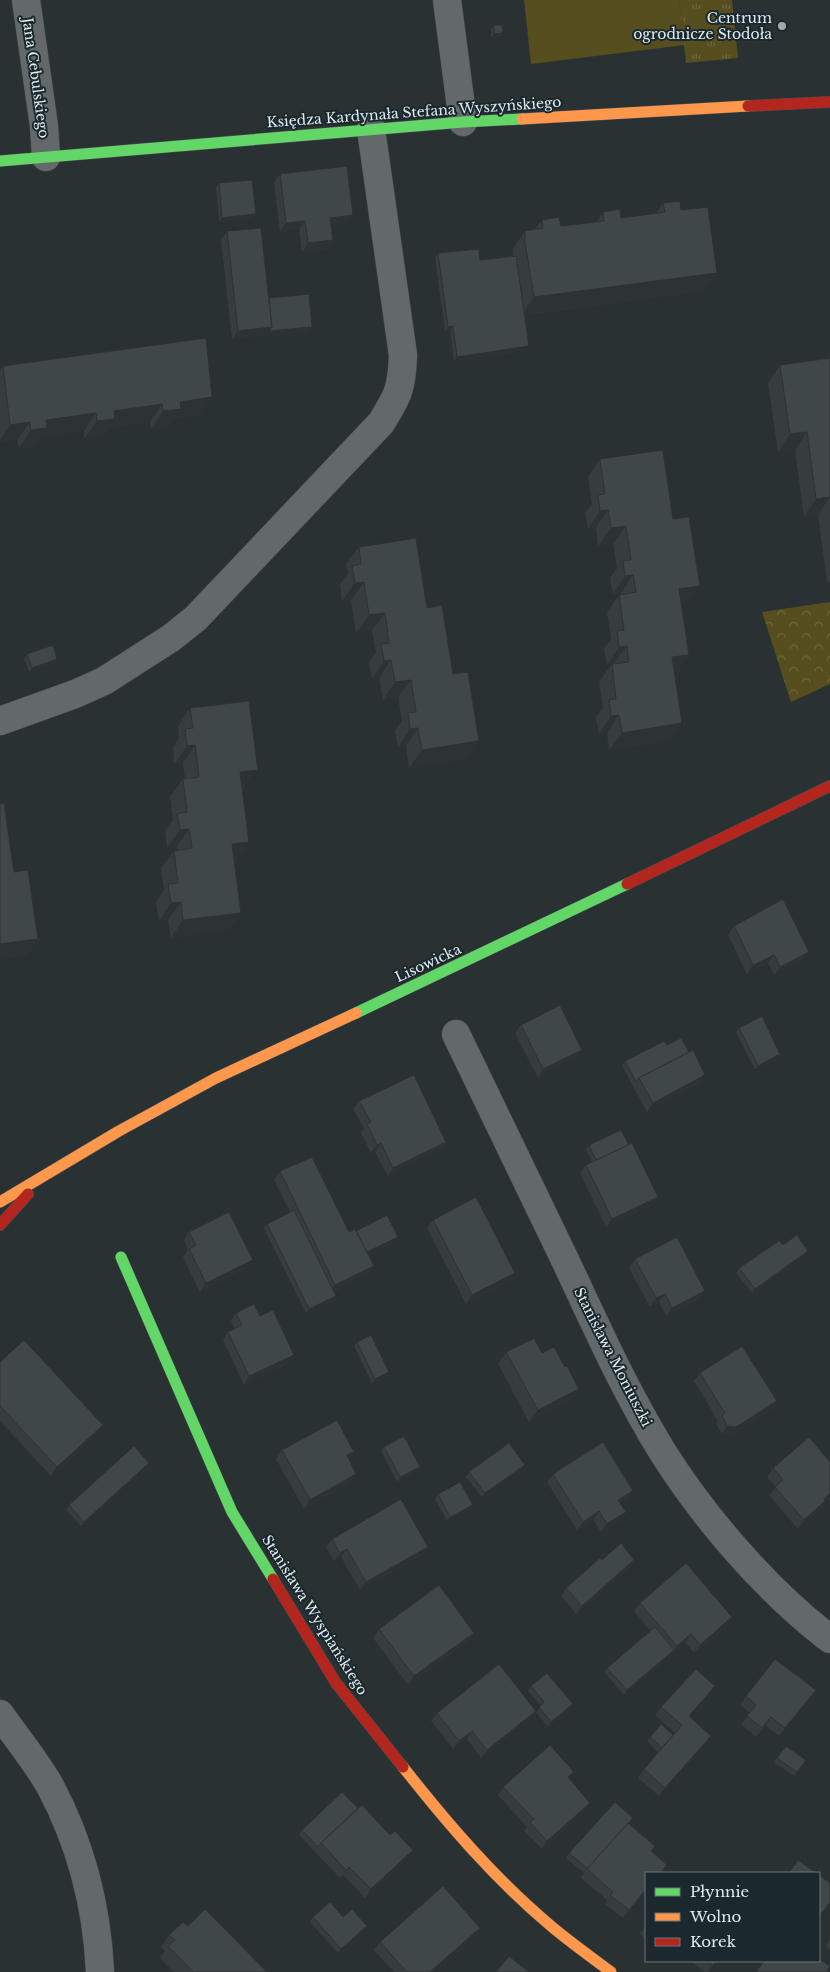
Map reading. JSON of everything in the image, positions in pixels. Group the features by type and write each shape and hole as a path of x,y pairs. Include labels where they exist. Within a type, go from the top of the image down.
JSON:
{"street":[{"name":"Jana Cebulskiego","path":"26,0 44,126 46,157"},
{"path":"447,0 463,122"},
{"name":"Księdza Kardynała Stefana Wyszyńskiego","path":"0,161 463,122 830,102"},
{"path":"0,721 104,682 171,638 196,618 381,423 395,401 402,377 403,355 371,129"},
{"name":"Lisowicka","path":"0,1202 119,1131 216,1078 430,979 830,786"},
{"name":"Stanisława Moniuszki","path":"456,1034 614,1363 662,1451 702,1507 754,1569 810,1624 830,1639"},
{"name":"Lisowicka","path":"0,1225 44,1176"},
{"name":"Stanisława Wyspiańskiego","path":"121,1258 232,1512 336,1683 447,1823 489,1868 550,1925 611,1972"},
{"path":"0,1714 49,1784 68,1822 86,1871 94,1906 99,1942 100,1972"}],"green space":[{"path":"524,0 679,0 685,45 531,64"},
{"path":"679,0 732,0 738,58 686,63"},
{"path":"830,602 830,684 791,702 762,612"}],"building":[{"path":"494,25 502,25 503,33 494,34"},
{"path":"347,166 353,215 330,218 333,240 308,243 305,221 286,223 280,174"},
{"path":"252,180 256,214 222,218 219,183"},
{"path":"680,201 681,210 708,207 717,273 534,297 525,231 543,228 542,220 559,217 561,226 604,221 603,212 620,209 621,218 665,212 663,203"},
{"path":"261,228 272,327 238,331 227,231"},
{"path":"479,249 480,260 516,256 529,346 457,357 453,326 448,327 438,253"},
{"path":"309,294 312,327 269,331 272,327 269,298"},
{"path":"206,338 212,397 180,402 181,409 163,411 162,404 114,411 115,419 97,421 96,413 46,420 47,428 31,430 30,422 10,425 3,366"},
{"path":"830,358 830,497 816,499 807,432 790,434 780,365"},
{"path":"663,450 673,519 689,517 700,586 679,589 689,655 672,657 682,723 622,733 619,715 611,716 609,699 616,699 612,664 629,662 627,646 619,647 617,631 624,630 619,595 636,592 633,575 625,576 623,561 631,560 626,526 611,528 608,510 600,511 598,495 605,494 600,459"},
{"path":"416,538 427,608 442,605 453,674 468,672 479,741 422,750 418,728 410,729 408,713 416,712 411,680 395,682 391,660 384,661 381,644 389,643 385,613 369,615 364,582 355,583 352,566 361,564 359,547"},
{"path":"53,645 57,659 32,668 27,654"},
{"path":"249,701 258,770 240,772 249,842 232,844 241,913 183,920 181,902 171,903 168,884 178,883 174,851 192,848 189,829 180,830 177,814 187,812 183,779 199,777 195,745 187,746 185,729 193,728 190,708"},
{"path":"4,803 14,872 28,870 38,939 0,944 0,804"},
{"path":"783,899 809,952 780,967 774,955 753,965 734,926"},
{"path":"560,1005 582,1050 543,1069 521,1025"},
{"path":"762,1016 780,1054 758,1066 739,1028"},
{"path":"681,1038 689,1052 639,1078 636,1082 625,1061 664,1041 667,1045"},
{"path":"693,1050 705,1075 653,1103 639,1078"},
{"path":"414,1075 446,1142 393,1168 381,1143 377,1145 367,1124 371,1122 359,1101"},
{"path":"621,1130 629,1145 596,1160 589,1145"},
{"path":"632,1143 658,1197 612,1219 586,1165"},
{"path":"312,1157 349,1232 355,1229 374,1266 335,1285 280,1171"},
{"path":"476,1197 515,1273 472,1295 433,1220"},
{"path":"294,1210 336,1296 309,1309 267,1224"},
{"path":"229,1212 253,1260 206,1283 189,1249 196,1245 189,1232"},
{"path":"387,1215 398,1237 367,1252 356,1231"},
{"path":"797,1235 808,1251 755,1289 739,1268 779,1241 783,1245"},
{"path":"677,1237 705,1291 672,1308 665,1294 656,1298 635,1259"},
{"path":"254,1304 260,1316 273,1310 294,1355 249,1376 228,1332 242,1325 236,1313"},
{"path":"371,1335 389,1372 375,1379 357,1342"},
{"path":"534,1338 542,1353 554,1347 579,1389 538,1410 506,1352"},
{"path":"24,1340 103,1425 57,1467 0,1406 0,1362"},
{"path":"742,1346 777,1401 736,1427 727,1426 722,1416 725,1413 700,1373"},
{"path":"337,1420 354,1452 347,1455 356,1474 310,1500 282,1450"},
{"path":"404,1436 420,1467 400,1477 384,1447"},
{"path":"809,1437 830,1462 830,1494 804,1520 775,1487 783,1480 773,1468"},
{"path":"603,1442 633,1491 618,1500 626,1512 607,1524 599,1511 583,1522 553,1474"},
{"path":"509,1443 525,1465 485,1493 469,1472"},
{"path":"134,1446 149,1463 84,1522 69,1505"},
{"path":"460,1482 473,1505 450,1517 438,1494"},
{"path":"401,1499 428,1547 366,1582 347,1549 340,1553 332,1539"},
{"path":"621,1543 634,1560 582,1606 566,1588 600,1558 602,1560"},
{"path":"686,1563 732,1617 700,1645 691,1634 677,1646 640,1603"},
{"path":"439,1585 474,1633 414,1676 379,1629"},
{"path":"655,1627 674,1650 627,1690 607,1668"},
{"path":"775,1659 816,1690 785,1728 771,1717 762,1728 747,1716 756,1705 746,1696"},
{"path":"499,1664 536,1711 487,1750 472,1731 459,1741 437,1713"},
{"path":"696,1669 715,1686 689,1716 711,1736 665,1788 644,1769 682,1725 661,1707"},
{"path":"547,1673 573,1704 551,1722 539,1707 544,1702 531,1686"},
{"path":"661,1724 673,1735 662,1748 650,1737"},
{"path":"550,1745 574,1772 568,1777 590,1803 547,1841 530,1822 534,1819 503,1787"},
{"path":"786,1746 806,1760 797,1772 777,1758"},
{"path":"342,1792 358,1808 318,1847 302,1830"},
{"path":"615,1802 633,1818 588,1869 569,1853"},
{"path":"362,1805 390,1835 395,1831 413,1850 371,1889 349,1867 346,1870 321,1843"},
{"path":"628,1823 655,1846 651,1851 667,1865 661,1872 645,1872 645,1890 629,1910 610,1895 613,1892 587,1869"},
{"path":"798,1860 815,1872 790,1872"},
{"path":"820,1876 830,1883 830,1902 822,1913 820,1912"},
{"path":"443,1886 480,1928 430,1972 407,1972 380,1942"},
{"path":"330,1902 343,1917 352,1909 367,1926 341,1949 313,1917"},
{"path":"205,1909 267,1972 193,1972 168,1946 175,1940 169,1935 183,1922 188,1926"},
{"path":"509,1956 529,1972 496,1972"},
{"path":"820,1960 830,1966 826,1972 756,1972 763,1962 820,1962"}],"traffic: fast":[{"path":"0,161 463,122 522,119"},
{"path":"356,1013 627,884"},
{"path":"121,1257 232,1512 273,1579"}],"traffic: slow":[{"path":"522,119 748,106"},
{"path":"0,1202 119,1131 216,1078 356,1013"},
{"path":"403,1767 491,1870 558,1932 611,1972"}],"traffic: jam":[{"path":"748,106 830,102"},
{"path":"627,884 830,786"},
{"path":"0,1225 28,1194"},
{"path":"273,1579 336,1683 403,1767"}],"place":[{"name":"Centrum ogrodnicze Stodoła","path":"782,26"}]}
